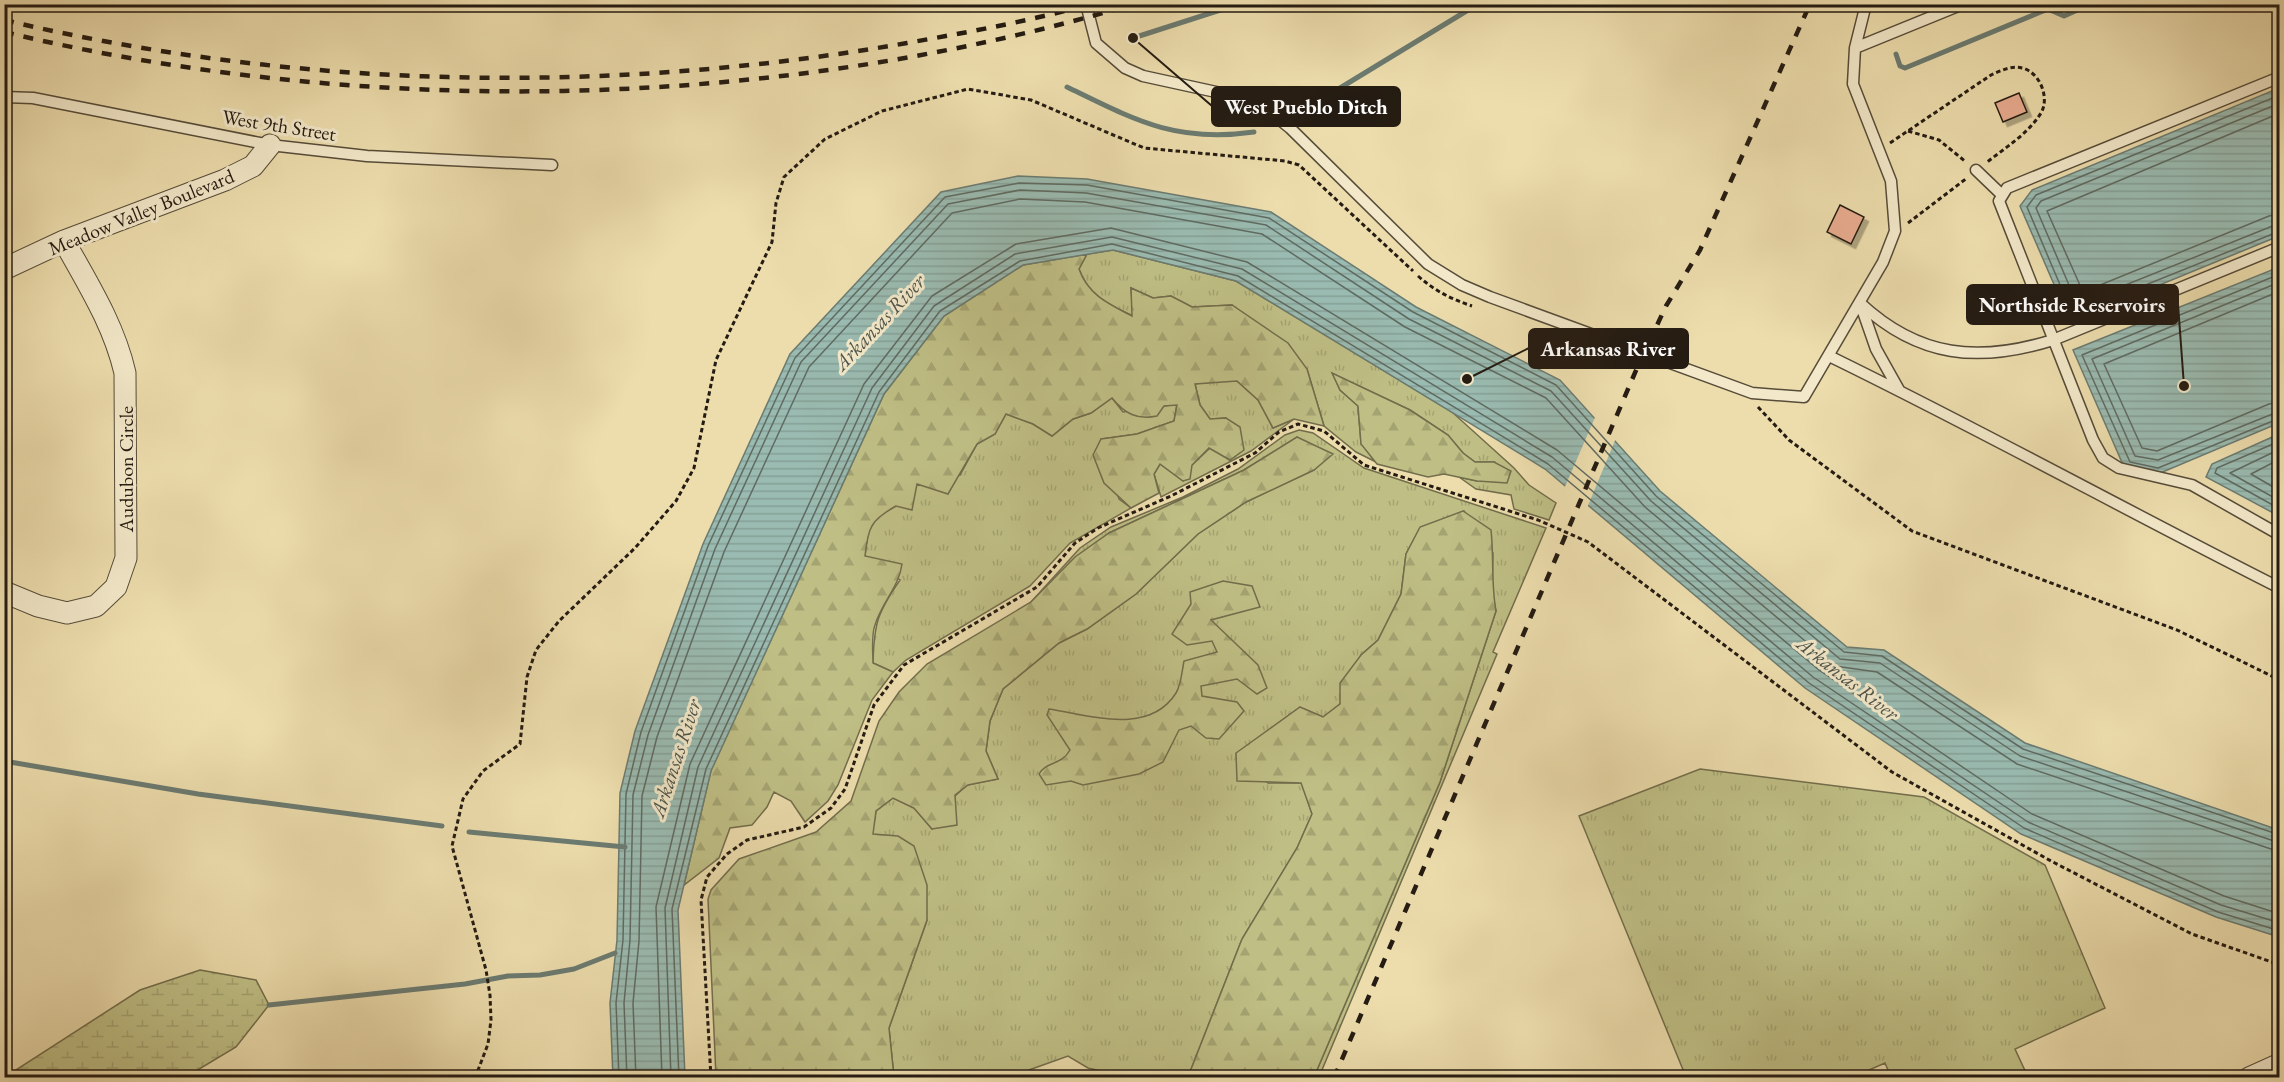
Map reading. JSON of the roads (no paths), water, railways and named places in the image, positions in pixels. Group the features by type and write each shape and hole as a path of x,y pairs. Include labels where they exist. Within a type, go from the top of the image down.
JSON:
{"street":[{"name":"Meadow Valley Boulevard","path":"4,269 64,241 225,180 253,166 270,145"},
{"name":"Audubon Circle","path":"4,592 38,606 67,613 96,606 116,587 126,558 125,373 119,347 108,320 64,241"},
{"path":"2250,1077 2280,1064"}],"lane":[{"path":"1086,4 1096,43 1125,68 1143,76 1239,97 1264,107 1290,128 1428,264 1462,285 1752,393 1804,397 1883,262 1893,236 1891,181 1853,84 1855,48 1866,4"},
{"path":"1855,48 1964,4"},
{"path":"2280,77 2007,188 2001,194 1999,201 2093,440 2103,458 2118,468 2192,485 2280,535"},
{"name":"West 9th Street","path":"4,97 33,98 270,145 367,156 552,165"},
{"path":"1976,170 2001,194"},
{"path":"1860,303 1901,335 1958,353 1987,354 2020,350 2053,340 2280,247"},
{"path":"1860,303 1876,349 1899,390"},
{"path":"1830,356 2280,588"}],"water":[{"path":"2279,88 2279,236 2084,316 2066,312 2020,206 2032,190"},
{"path":"1018,176 1087,179 1271,212 1416,307 1560,380 1660,491 1847,647 1884,650 2025,743 2279,830 2279,937 2216,917 2021,834 1805,688 1545,469 1236,281 1113,250 1023,265 944,316 884,394 711,771 678,910 685,1077 613,1078 610,1003 617,940 620,793 635,731 703,544 790,354 941,192"},
{"path":"2279,267 2279,423 2158,474 2124,467 2073,350"},
{"path":"2279,434 2279,516 2206,477 2212,464"}],"waterway":[{"path":"1133,38 1239,4"},
{"path":"1317,102 1478,4"},
{"path":"1896,54 1900,66 1905,68 2048,9 2064,16 2091,4"},
{"path":"1067,87 1114,110 1156,126 1201,134 1226,135 1254,132"},
{"path":"4,761 198,794 442,826"},
{"path":"469,832 625,847"},
{"path":"269,1005 465,984 508,976 540,975 574,969 615,953"}],"railway":[{"path":"4,20 115,43 228,60 341,72 454,77 568,77 682,71 795,60 953,35 1091,4"},
{"path":"4,32 142,60 283,79 427,90 571,91 715,83 857,66 998,39 1134,4"},
{"path":"1334,1078 1637,368 1666,306 1700,250 1810,4"}],"place":[{"name":"West Pueblo Ditch","path":"1133,38"},
{"name":"Arkansas River","path":"1467,379"},
{"name":"Northside Reservoirs","path":"2184,386"}]}
